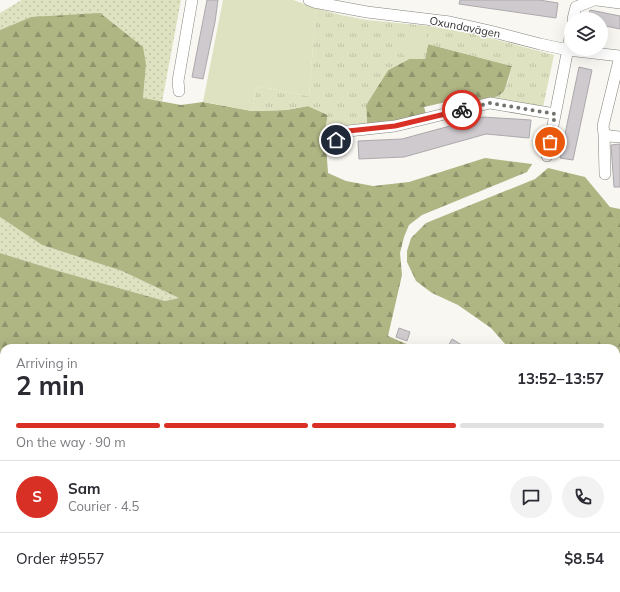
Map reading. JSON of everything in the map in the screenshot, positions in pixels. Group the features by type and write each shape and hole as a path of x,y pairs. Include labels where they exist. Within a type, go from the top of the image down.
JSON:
{"street":[{"path":"179,91 178,81 192,0"},
{"name":"Oxundavägen","path":"309,0 367,12 450,22 564,49"},
{"path":"575,12 576,7 594,0"},
{"path":"597,0 620,3"},
{"name":"Oxundavägen","path":"608,55 620,56"},
{"path":"547,156 567,56"},
{"path":"605,174 603,126 617,84 620,56"},
{"path":"336,140 348,131 395,126 490,103 555,114"},
{"path":"604,134 620,137"}],"green space":[{"path":"22,0 181,0 162,102 143,98 146,65 31,17 0,30 0,13"},
{"path":"223,0 293,0 316,8 309,96 257,86 252,111 203,102"},
{"path":"316,8 367,20 429,26 471,33 554,55 543,107 447,109 446,102 486,99 500,95 507,85 512,66 428,44 425,59 409,59 388,70 366,105 367,125 325,131 328,115 308,106 286,110 252,111 257,86 309,96"},
{"path":"100,13 143,47 146,65 143,98 181,105 203,102 252,111 286,110 308,106 328,115 325,131 328,173 346,181 373,186 409,182 485,158 532,164 527,172 422,215 409,225 400,253 402,275 388,336 407,344 0,344 0,253 165,301 179,298 122,271 42,245 0,217 0,30 31,17"},
{"path":"407,26 428,28 423,58 403,55"},
{"path":"428,44 512,66 504,92 496,97 479,100 446,102 424,107 426,114 367,125 366,105 388,70 409,59 425,59"},
{"path":"548,168 585,177 610,207 620,209 620,344 505,344 491,328 458,305 432,293 416,281 407,262 407,251 411,238 426,223 535,179"},
{"path":"0,217 42,245 122,271 179,298 165,301 0,253"}],"building":[{"path":"207,0 218,0 203,79 192,77"},
{"path":"460,0 539,0 558,3 556,18 459,4"},
{"path":"590,10 600,12 590,12"},
{"path":"608,14 620,16 620,29 608,26"},
{"path":"579,67 592,70 573,160 560,158"},
{"path":"483,117 531,120 529,138 486,134 404,157 359,159 358,141 402,139"},
{"path":"620,144 620,187 614,187 611,145"},
{"path":"399,328 410,332 407,341 396,337"},
{"path":"452,339 460,344 449,344"}],"way so far":[{"path":"462,110 490,103 555,114 550,142"}],"route":[{"path":"336,140 348,131 395,126 462,110"}]}
